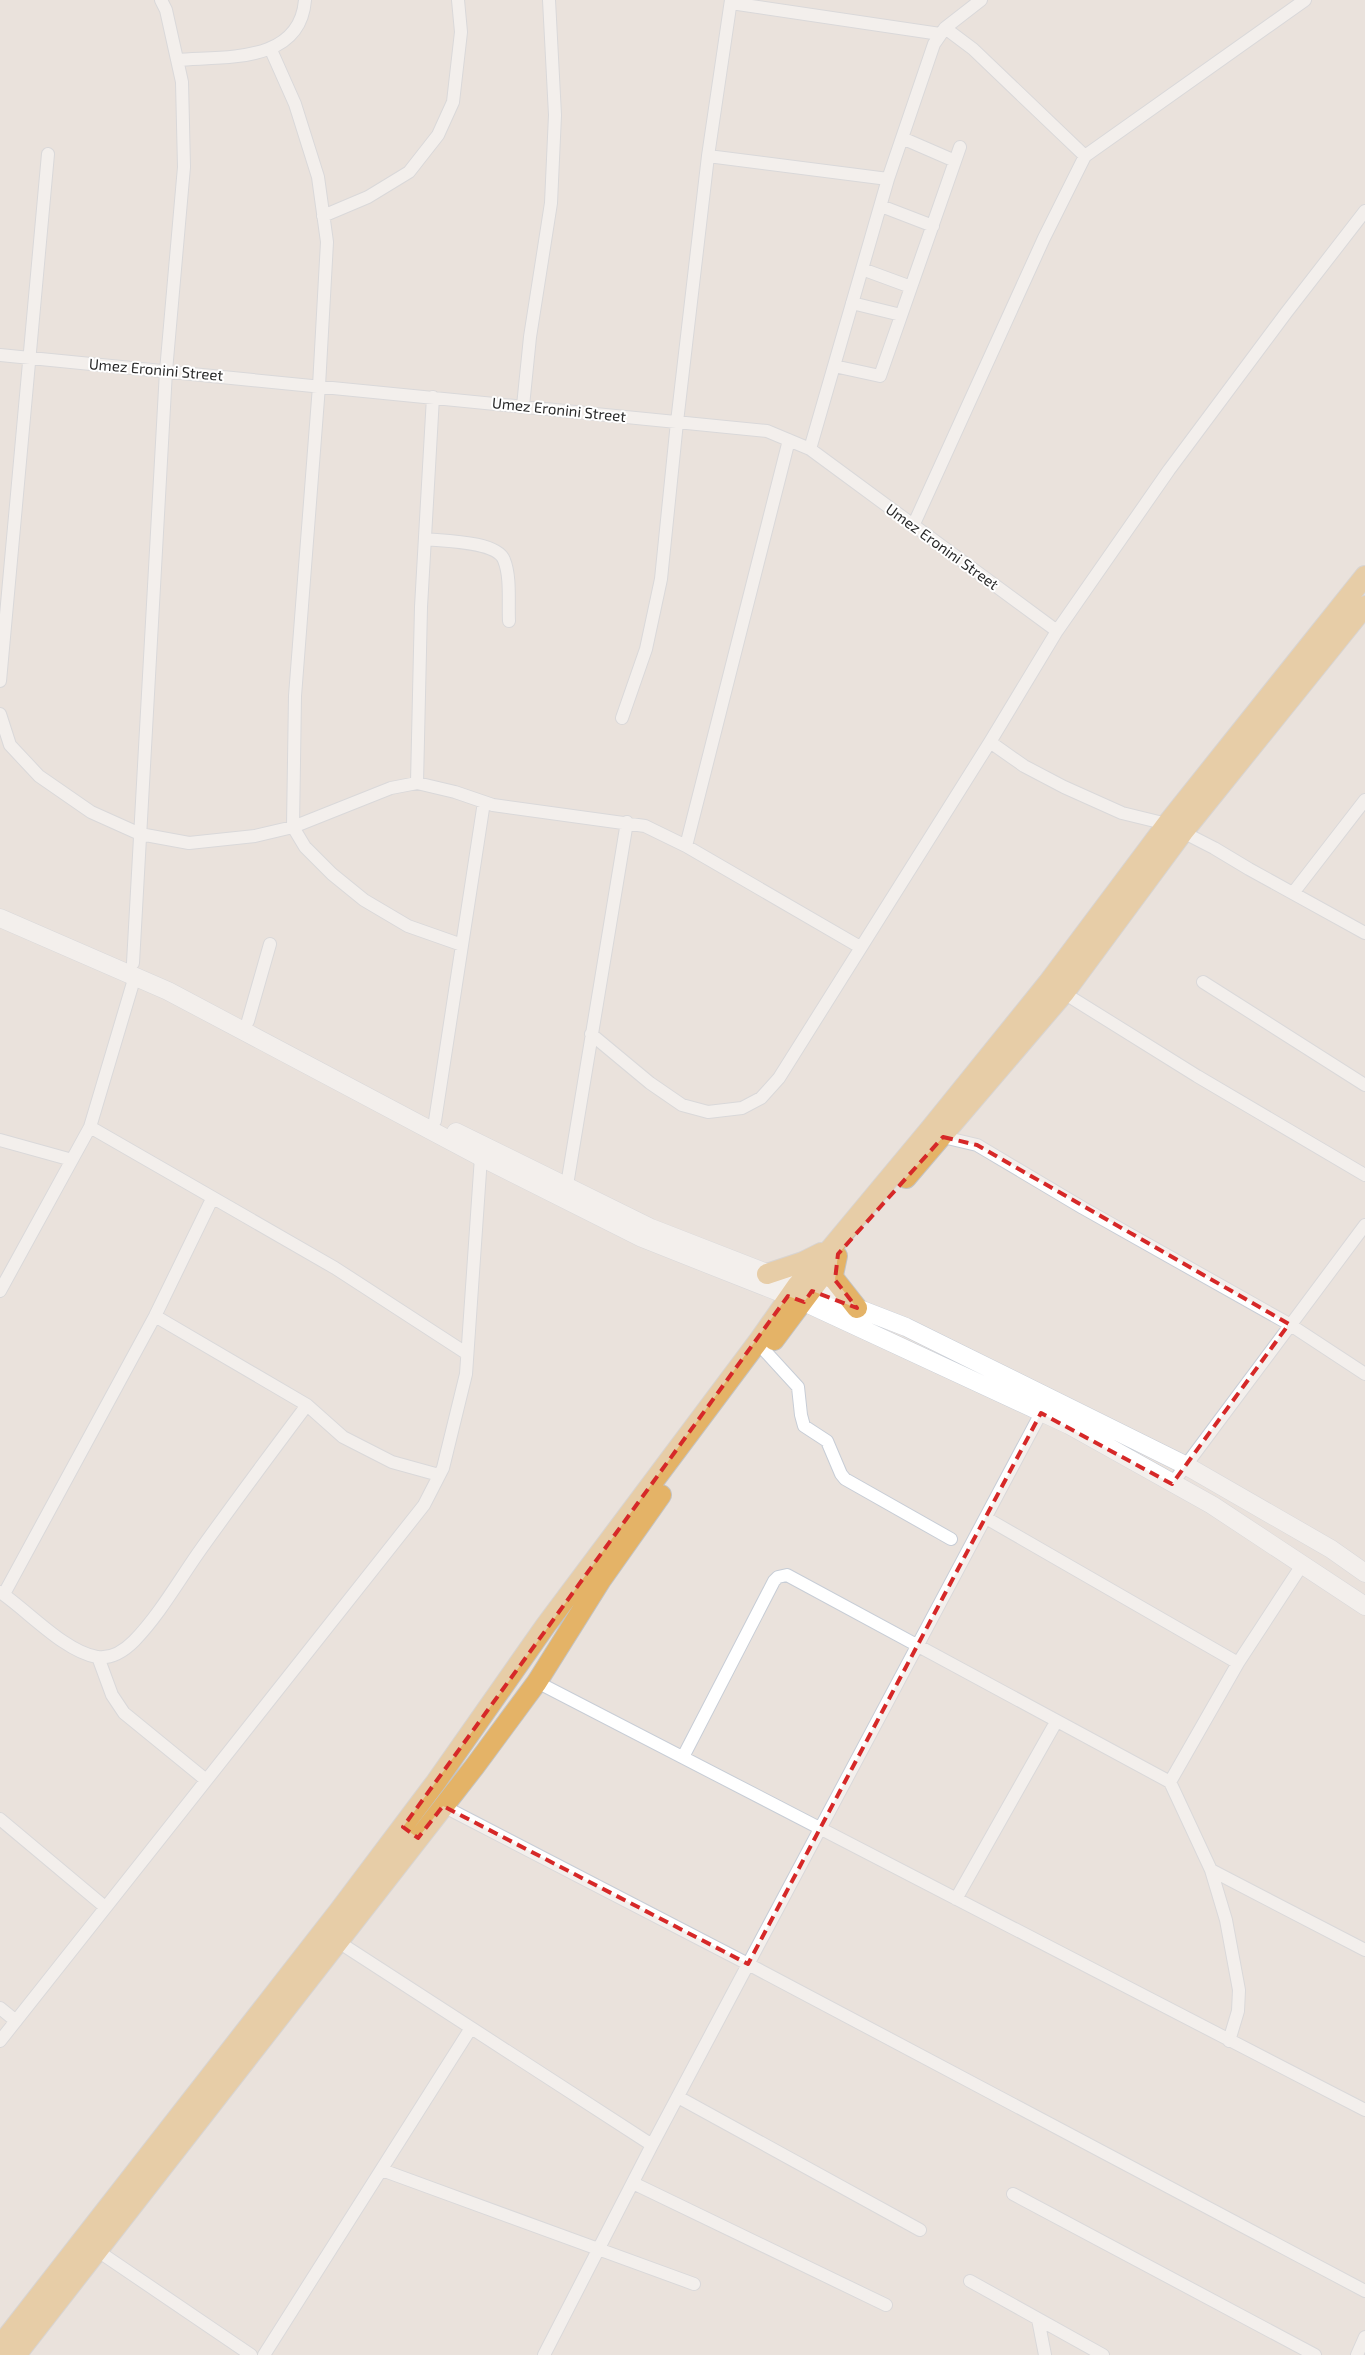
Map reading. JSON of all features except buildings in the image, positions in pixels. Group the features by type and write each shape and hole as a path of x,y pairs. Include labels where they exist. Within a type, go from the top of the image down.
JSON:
{"main road":[{"path":"767,1274 835,1251 943,1137 1365,576"},
{"path":"1175,828 1365,606"},
{"path":"0,905 134,970 248,1021 435,1121 651,1228 767,1274 800,1294 1040,1413 1069,1425 1212,1505 1365,1606"},
{"path":"0,918 134,970 210,1014 481,1158 642,1238 800,1294 857,1308 906,1328 1184,1465 1331,1549 1365,1573"},
{"path":"0,2346 90,2245 337,1941 546,1625 760,1339 800,1294 1056,988"},
{"path":"835,1251 833,1275 857,1308"},
{"path":"16,2355 90,2245 339,1911 410,1832 443,1806 537,1682 630,1537 765,1351 800,1294"}],"street":[{"path":"0,1290 90,1127 134,970 166,371 184,167 182,82 166,10 161,0"},
{"path":"177,60 251,54 271,50 290,36 304,16 305,0"},
{"path":"323,216 368,198 409,172 438,134 453,102 461,32 458,0"},
{"path":"523,406 530,337 551,203 556,115 549,0"},
{"path":"810,449 888,179 934,44 943,31 964,11 981,0"},
{"path":"914,526 1044,238 1085,156 1305,0"},
{"path":"622,718 646,649 661,579 708,156 731,2 943,31 973,49 1085,156"},
{"path":"271,50 298,113 318,176 327,242 319,386 295,696 294,827 305,847 332,874 364,900 408,926 462,945"},
{"path":"902,138 955,161"},
{"path":"834,366 880,376 960,147"},
{"path":"0,681 48,154"},
{"path":"708,156 888,179"},
{"path":"880,206 933,226"},
{"path":"590,1034 650,1083 682,1105 708,1112 742,1108 761,1098 778,1078 990,742 1057,632 1168,470 1365,211"},
{"path":"862,269 911,287"},
{"path":"852,303 901,315"},
{"name":"Umez Eronini Street","path":"0,355 767,431 810,449 1057,632"},
{"path":"417,783 425,539 433,397"},
{"path":"686,846 789,440"},
{"path":"425,539 484,546 497,550 504,558 507,574 509,622"},
{"path":"0,714 10,744 39,776 91,812 140,834 189,843 255,836 294,827 391,788 417,783 484,802 541,813 627,822 645,826 686,846 860,947"},
{"path":"990,742 1024,766 1064,787 1122,813 1175,828 1365,933"},
{"path":"1293,894 1365,800"},
{"path":"435,1121 484,802"},
{"path":"566,1186 627,822"},
{"path":"248,1021 270,944"},
{"path":"1202,982 1365,1085"},
{"path":"1056,988 1196,1076 1365,1175"},
{"path":"90,1127 212,1199 335,1268 466,1353"},
{"path":"943,1137 977,1145 1083,1208 1289,1324 1365,1374"},
{"path":"0,1140 72,1160"},
{"path":"0,2041 424,1504 439,1475 466,1374 481,1158"},
{"path":"212,1199 156,1316 2,1593 32,1618 83,1653 98,1657 113,1656 133,1642 162,1606 306,1405"},
{"path":"1172,1484 1184,1465 1289,1324 1365,1225"},
{"path":"156,1316 306,1405 343,1437 392,1462 439,1475"},
{"path":"765,1351 798,1388 804,1426 827,1441 841,1474 846,1479 951,1539"},
{"path":"544,2355 652,2145 1040,1413"},
{"path":"986,1518 1238,1663"},
{"path":"1170,1782 1238,1663 1302,1565"},
{"path":"683,1757 778,1577 787,1575 1170,1782 1211,1870 1226,1920 1239,1990 1238,2011 1229,2041"},
{"path":"98,1657 112,1696 124,1713 206,1780"},
{"path":"537,1682 1365,2110"},
{"path":"956,1899 1056,1722"},
{"path":"443,1806 748,1964 1365,2291"},
{"path":"0,1819 105,1907"},
{"path":"1211,1870 1365,1950"},
{"path":"337,1941 652,2145"},
{"path":"0,2008 16,2021"},
{"path":"264,2355 472,2028"},
{"path":"678,2097 920,2230"},
{"path":"382,2170 694,2284"},
{"path":"633,2183 886,2305"},
{"path":"1012,2194 1315,2355"},
{"path":"90,2245 251,2355"},
{"path":"970,2281 1104,2355"},
{"path":"1038,2319 1045,2355"},
{"path":"1357,2355 1365,2337"}],"highlighted area":[{"path":"943,1137 977,1145 1289,1324 1172,1484 1041,1413 748,1964 443,1806 418,1838 403,1827 788,1296 804,1302 812,1291 857,1308 835,1280 838,1254"}]}
